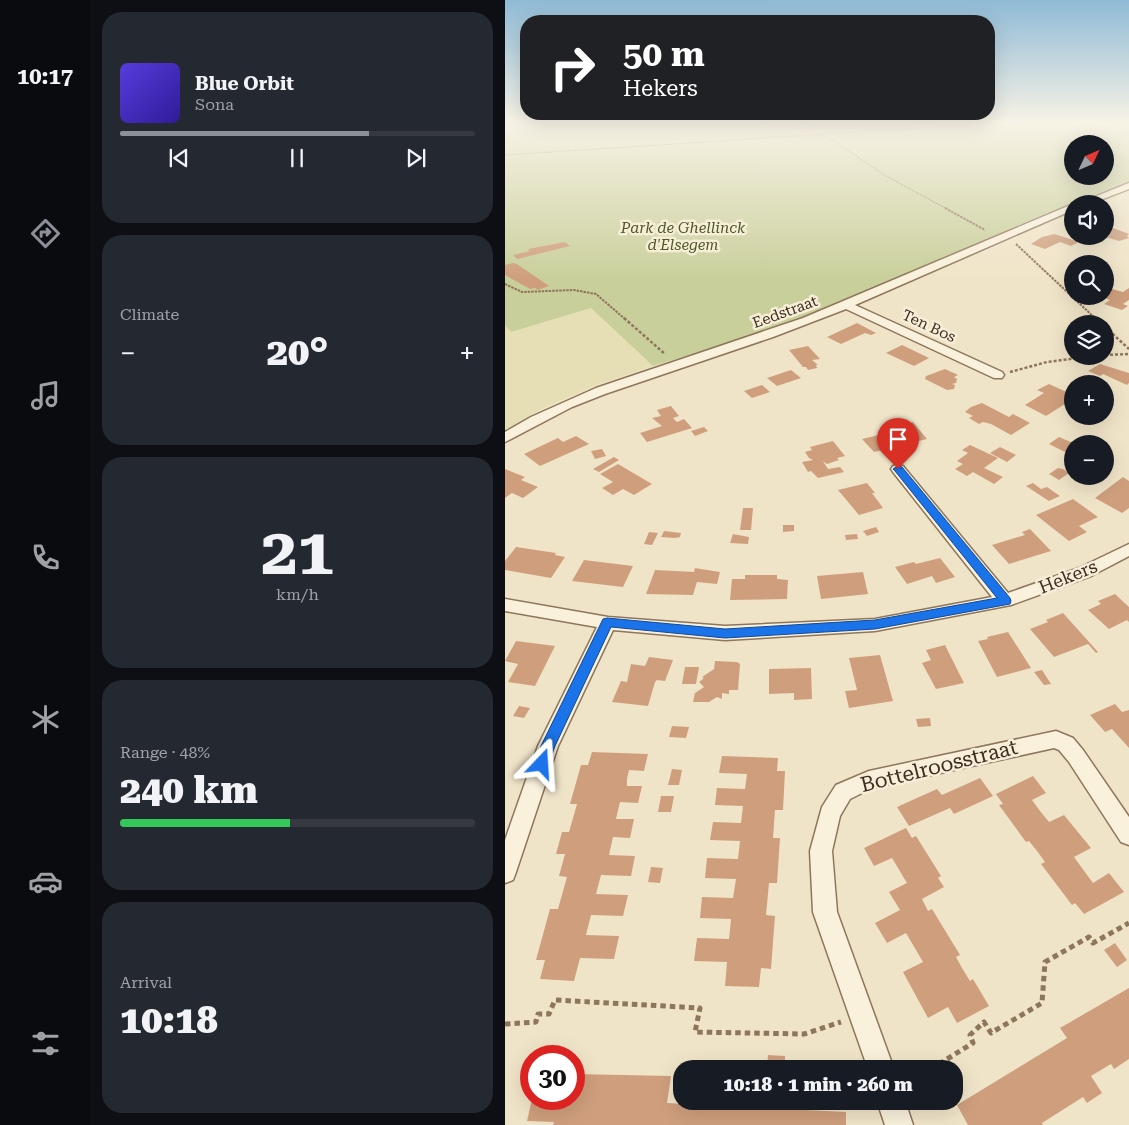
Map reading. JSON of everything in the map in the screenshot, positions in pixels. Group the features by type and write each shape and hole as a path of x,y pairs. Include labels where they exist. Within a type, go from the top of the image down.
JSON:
{"street":[{"path":"1105,195 1129,186"},
{"name":"Eedstraat","path":"505,438 546,414 588,396 631,379 767,336 846,305 999,237 1064,211"},
{"name":"Ten Bos","path":"846,305 998,375"},
{"path":"898,469 1005,601"},
{"name":"Hekers","path":"505,604 607,623 735,633 875,625 1005,601 1085,572 1129,549"},
{"path":"505,872 548,746 607,623"},
{"name":"Bottelroosstraat","path":"878,1060 825,912 821,851 830,814 843,792 869,780 1056,739 1066,744 1129,835"},
{"path":"894,1110 899,1125"}],"path":[{"path":"884,174 953,214 1016,245 1091,315"},
{"path":"505,284 523,292 574,290 596,294 677,364"},
{"path":"1114,335 1129,348"},
{"path":"1114,354 1129,354"},
{"path":"998,375 1047,362 1064,360"},
{"path":"946,1060 973,1043 970,1034 984,1022 991,1033 1043,1003 1045,962 1089,937 1093,943 1129,923"},
{"path":"505,1024 536,1022 538,1014 549,1014 555,1000 699,1008 695,1032 804,1034 863,1015"}],"shaded area":[{"path":"591,308 653,366 599,384 539,410 505,430 505,325 511,332"}],"green space":[{"name":"Park de Ghellinck d'Elsegem","path":"505,174 1064,174 1064,185 1114,185 1114,174 1129,174 1129,182 1093,195 1064,195 1064,207 848,299 750,336 653,366 591,308 511,332 505,325"}],"building":[{"path":"1114,228 1129,234 1127,236 1129,238 1119,241 1114,239"},
{"path":"1054,234 1064,237 1064,243 1060,242 1045,249 1031,244 1042,237"},
{"path":"565,242 570,246 517,259 513,255 530,251 528,249"},
{"path":"513,263 549,286 538,290 535,288 530,289 505,275 505,265"},
{"path":"1129,288 1129,300 1123,304 1128,306 1122,310 1107,305 1114,305 1114,290 1123,292"},
{"path":"857,323 876,333 871,335 865,333 841,344 827,337"},
{"path":"902,345 929,358 914,366 886,353"},
{"path":"808,346 820,359 812,360 818,365 816,365 817,368 808,370 806,367 803,367 789,350"},
{"path":"1098,365 1103,365 1129,373 1129,383 1127,385 1114,379 1114,375 1098,375 1088,371"},
{"path":"945,369 958,375 954,377 957,379 956,383 952,384 955,385 954,389 947,390 925,379 926,376"},
{"path":"791,370 801,378 777,386 767,378"},
{"path":"1049,384 1064,391 1064,405 1046,416 1025,405 1044,393 1037,390"},
{"path":"762,385 770,392 752,398 744,391"},
{"path":"982,403 1009,417 1013,414 1030,423 1011,435 991,424 983,422 979,424 969,418 973,416 965,412 971,407"},
{"path":"671,406 679,416 673,418 677,422 684,419 692,428 647,442 640,433 662,426 652,418 661,416 657,410"},
{"path":"913,422 927,439 874,452 862,439 883,434 880,430"},
{"path":"704,427 708,431 695,436 691,431"},
{"path":"576,436 589,444 540,466 524,454 558,438 563,442"},
{"path":"1059,437 1064,439 1064,452 1049,444"},
{"path":"833,441 845,456 827,464 823,461 828,469 840,467 844,472 818,478 811,471 808,472 802,462 813,460 805,452 812,450 810,447"},
{"path":"970,445 998,458 984,468 1003,477 994,484 973,472 967,476 955,469 963,464 957,461 968,453 962,450"},
{"path":"1000,447 1016,455 1007,462 990,453"},
{"path":"602,449 606,456 595,459 591,451"},
{"path":"614,457 619,460 599,472 593,469"},
{"path":"618,464 652,484 634,495 623,489 613,495 602,488 613,482 600,474"},
{"path":"1058,468 1064,470 1064,476 1059,480 1049,474"},
{"path":"505,469 525,477 521,480 538,487 523,498 512,493 505,498"},
{"path":"1123,477 1129,481 1129,508 1122,513 1095,498"},
{"path":"867,483 883,508 859,515 838,490"},
{"path":"1033,483 1041,489 1047,487 1060,496 1049,501 1026,486"},
{"path":"1073,499 1098,517 1079,526 1087,532 1069,541 1036,515"},
{"path":"743,508 753,508 751,530 740,530"},
{"path":"783,525 794,525 794,531 783,532"},
{"path":"876,527 879,532 867,536 863,531"},
{"path":"1030,529 1051,551 1009,564 992,545 1025,535 1022,532"},
{"path":"664,531 681,533 680,537 675,538 661,537"},
{"path":"649,532 658,533 652,545 644,544"},
{"path":"733,534 749,537 748,544 730,543"},
{"path":"857,534 858,539 846,540 845,535"},
{"path":"516,547 556,553 555,555 565,557 551,578 505,570 505,561"},
{"path":"940,558 955,577 936,583 932,576 907,584 895,567 914,562 916,564"},
{"path":"584,560 633,566 623,587 572,581"},
{"path":"695,568 720,572 717,584 697,582 693,595 646,594 655,570 694,572"},
{"path":"863,572 868,594 821,599 817,576"},
{"path":"745,575 777,575 777,579 788,580 787,599 730,600 732,579 745,579"},
{"path":"1115,594 1129,607 1129,622 1127,620 1109,629 1088,610 1101,604 1098,601"},
{"path":"1063,613 1098,652 1096,653 1088,644 1054,657 1030,629 1048,622 1046,620"},
{"path":"1008,632 1031,668 997,677 978,641"},
{"path":"516,641 555,646 535,686 508,682 518,664 505,661"},
{"path":"945,645 964,683 936,689 922,663 931,660 926,650"},
{"path":"880,655 893,701 849,708 845,691 857,690 849,658"},
{"path":"649,657 673,660 665,681 657,680 655,682 648,706 612,702 621,681 627,682 631,664 645,666"},
{"path":"715,661 737,662 740,664 738,690 729,690 729,694 722,693 722,699 717,697 709,702 693,702 695,693 704,687 699,682 704,678 702,677 714,669"},
{"path":"685,667 699,667 696,684 682,684"},
{"path":"811,668 812,699 794,700 794,693 769,694 769,669"},
{"path":"1042,670 1051,684 1044,685 1034,672"},
{"path":"1115,704 1122,712 1129,710 1129,748 1112,729 1105,732 1090,715"},
{"path":"519,706 530,708 524,718 513,716"},
{"path":"930,718 931,726 918,727 916,719"},
{"path":"672,726 689,727 686,738 669,737"},
{"path":"592,752 648,754 644,771 629,770 627,779 627,786 642,786 638,803 620,802 616,819 634,819 630,838 613,837 609,855 635,856 631,876 601,875 596,894 628,895 623,916 591,915 586,935 619,936 614,959 580,958 574,981 540,979 545,960 536,960 550,909 558,909 567,877 559,876 565,854 556,854 562,832 569,832 577,804 570,804 581,765 588,765"},
{"path":"722,756 778,758 777,771 785,771 783,810 775,810 773,838 780,838 777,883 769,883 766,915 775,916 771,969 761,968 759,987 725,986 727,962 694,961 697,938 729,939 731,919 700,918 702,897 733,898 736,879 705,878 707,858 738,859 740,841 710,840 713,822 741,823 743,806 715,805 717,788 745,789 747,774 719,773"},
{"path":"672,769 682,770 679,785 668,785"},
{"path":"1033,776 1046,793 1032,800 1040,811 1049,822 1064,815 1091,848 1074,857 1093,883 1109,873 1124,892 1084,914 1075,903 1072,905 1041,864 1045,862 1037,851 1029,841 1026,842 999,805 1003,804 996,794"},
{"path":"980,778 993,796 954,814 950,808 909,826 897,807 937,789 942,795"},
{"path":"661,796 674,796 671,812 658,812"},
{"path":"906,828 912,838 916,836 941,876 938,878 944,887 922,899 928,911 932,909 960,955 956,957 962,968 970,981 973,979 989,1006 957,1023 948,1007 928,1018 903,972 923,962 906,933 887,943 875,923 900,910 889,892 907,883 892,858 874,866 864,848"},
{"path":"651,867 663,868 660,883 648,882"},
{"path":"1115,943 1127,960 1117,967 1104,950"},
{"path":"1129,988 1129,1059 1114,1069 1111,1064 1091,1076 1102,1093 1087,1103 1083,1097 1042,1123 1043,1125 968,1125 960,1110 963,1110 963,1101 1067,1038 1060,1028"},
{"path":"768,1055 785,1056 785,1060 768,1060"},
{"path":"585,1074 671,1076 667,1103 673,1103 673,1110 806,1110 846,1112 846,1125 553,1125 554,1122 527,1121 530,1110 585,1110"}],"route":[{"path":"542,764 548,746 607,623 725,634 875,625 1005,601 898,469"}]}
